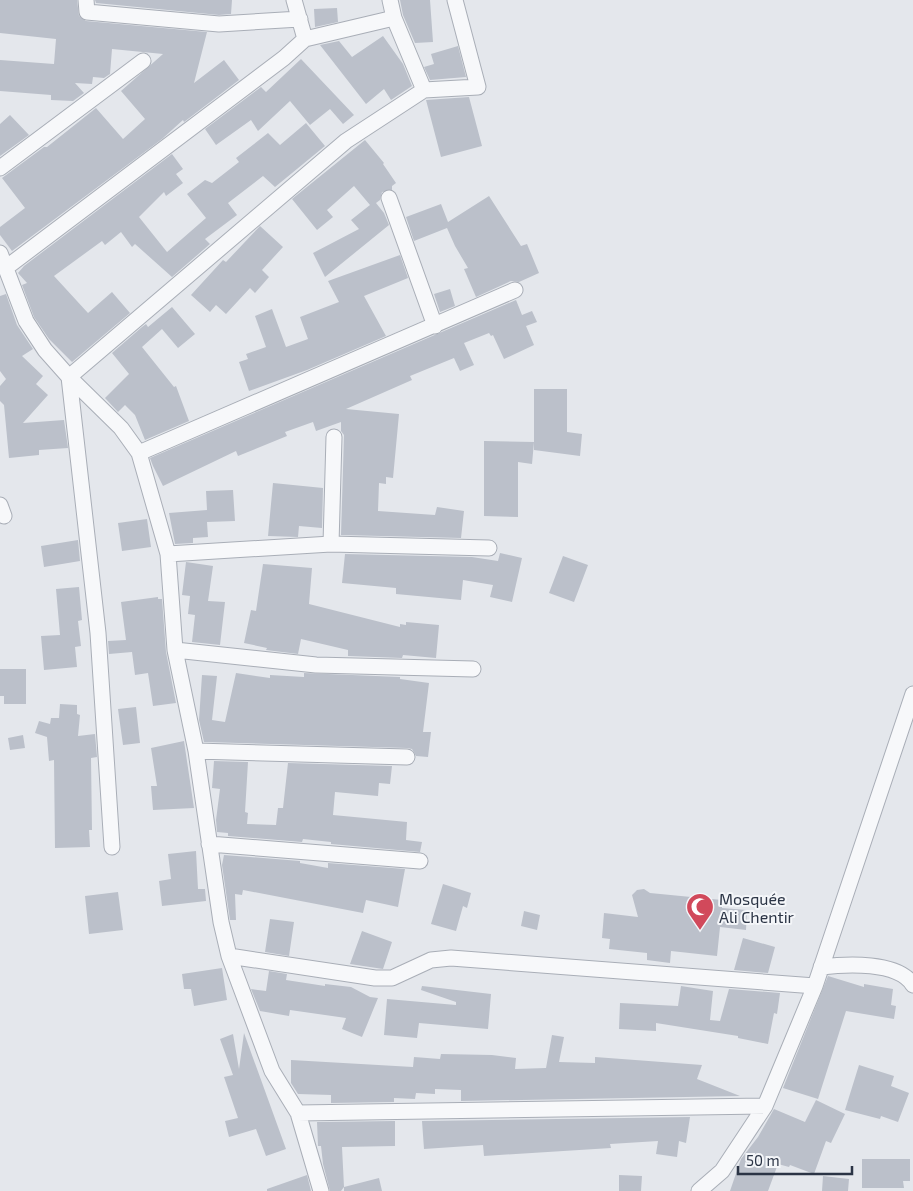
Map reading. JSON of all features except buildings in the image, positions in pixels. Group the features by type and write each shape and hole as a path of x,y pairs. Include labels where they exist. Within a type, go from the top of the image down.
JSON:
{"street":[{"path":"86,0 87,12 219,24 300,18"},
{"path":"294,0 305,39"},
{"path":"390,0 394,18 424,90"},
{"path":"69,377 346,141 424,90 478,87 455,0"},
{"path":"7,267 284,58 305,39 394,18"},
{"path":"0,168 144,62"},
{"path":"389,198 435,326"},
{"path":"0,253 7,267 26,321 45,350 69,377 115,422 139,454 168,554 175,650 196,751 209,844 229,956 272,1071 298,1113 321,1191"},
{"path":"139,454 515,290"},
{"path":"69,377 98,633 112,848"},
{"path":"330,544 334,437"},
{"path":"168,554 330,544 489,548"},
{"path":"175,650 316,666 473,669"},
{"path":"699,1191 722,1172 765,1106 822,967 913,694"},
{"path":"196,751 407,757"},
{"path":"209,844 420,861"},
{"path":"229,956 375,978 392,978 431,960 451,958 815,986"},
{"path":"822,967 844,965 879,968 897,972 910,980 913,985"},
{"path":"298,1113 765,1106"}],"place":[{"name":"Mosquée Ali Chentir","path":"700,931"}]}
